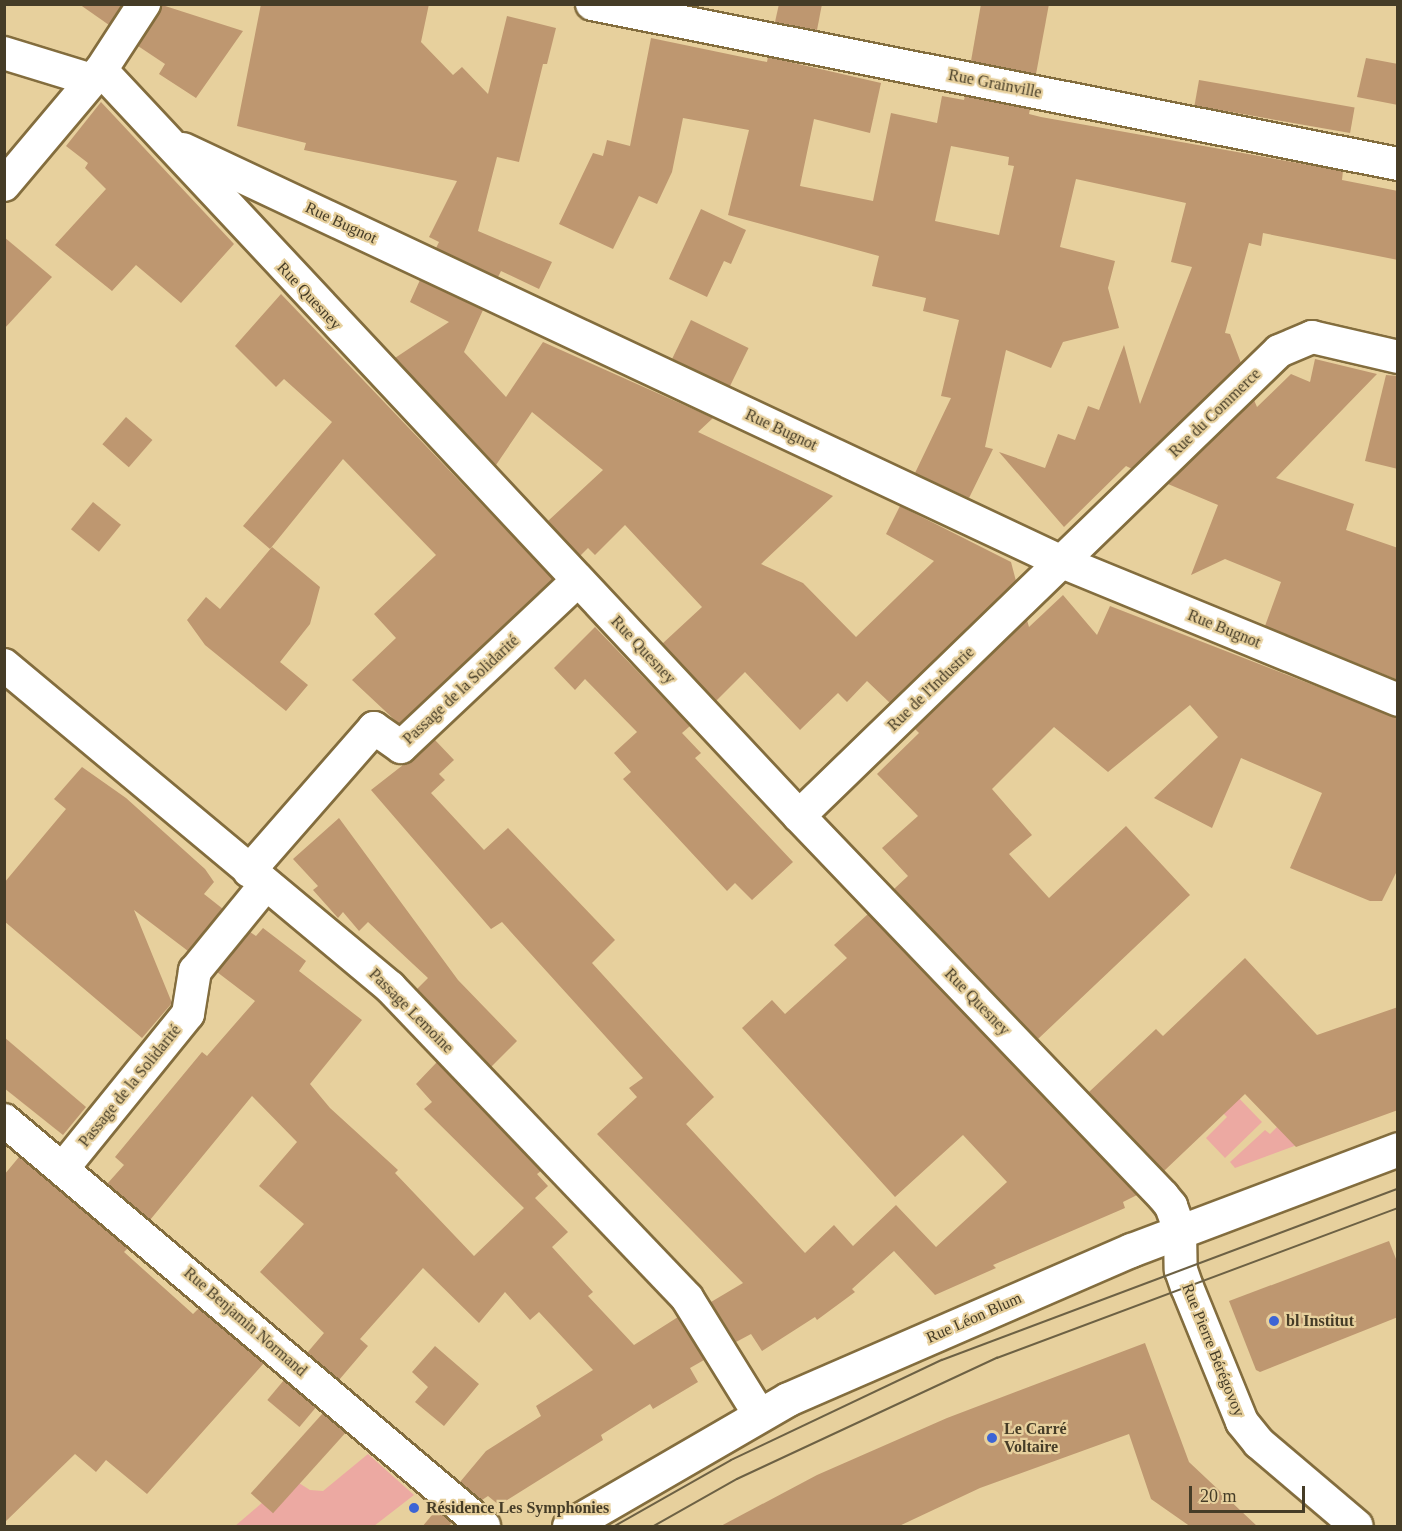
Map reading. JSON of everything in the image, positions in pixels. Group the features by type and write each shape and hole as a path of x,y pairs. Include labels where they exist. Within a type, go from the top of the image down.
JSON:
{"street":[{"path":"4,185 96,75 144,4"},
{"name":"Rue Grainville","path":"592,4 1398,164"},
{"path":"4,53 96,75"},
{"name":"Rue Quesney","path":"96,75 172,144 253,236 799,816 1163,1196 1171,1206 1180,1231"},
{"name":"Rue Bugnot","path":"172,144 1062,562 1398,700"},
{"name":"Rue du Commerce","path":"1062,562 1279,351 1312,337 1398,357"},
{"name":"Rue de l'Industrie","path":"799,816 1062,562"},
{"name":"Passage de la Solidarité","path":"64,1167 188,1014 195,971 257,877 374,728 401,747 578,580"},
{"name":"Passage Lemoine","path":"4,664 16,670 257,877 390,987 687,1298 759,1414"},
{"name":"Rue Benjamin Normand","path":"4,1120 64,1167 484,1527"},
{"name":"Rue Léon Blum","path":"569,1527 759,1414 1180,1231 1398,1149"},
{"name":"Rue Pierre Bérégovoy","path":"1180,1231 1181,1270 1242,1422 1321,1516 1357,1527"}],"shaded area":[{"path":"1231,1090 1262,1122 1225,1158 1206,1138 1227,1117 1214,1104"},
{"path":"1277,1127 1297,1145 1235,1168 1230,1162 1265,1130 1270,1134"},
{"path":"368,1454 414,1495 374,1526 235,1526 291,1478 310,1490 323,1491"}],"building":[{"path":"79,4 122,4 109,25"},
{"path":"261,4 429,4 421,42 453,75 462,67 488,94 507,16 556,28 547,64 543,64 519,162 497,157 478,231 552,262 539,289 501,271 498,277 436,248 439,242 429,237 457,181 304,150 306,143 237,126"},
{"path":"779,4 822,4 817,30 775,22"},
{"path":"981,4 1049,4 1036,74 971,61"},
{"path":"162,5 243,31 196,98 159,74 165,64 138,46"},
{"path":"651,38 767,62 768,57 881,83 870,133 814,119 800,186 873,201 891,113 937,123 942,96 964,100 965,96 1030,109 1029,114 1041,117 1343,171 1342,180 1398,191 1398,260 1263,233 1261,246 1249,243 1225,333 1230,334 1241,363 1132,469 1126,466 1064,527 999,452 1045,468 1058,434 1075,440 1088,406 1099,410 1124,345 1140,404 1192,267 1171,262 1186,203 1076,179 1060,247 1115,261 1108,288 1119,328 1063,342 1051,368 1006,350 985,447 993,449 969,498 915,473 951,398 941,396 959,320 923,311 926,298 872,286 879,256 728,215 749,130 683,118 672,172 657,204 639,196 613,249 559,224 593,153 603,156 607,140 630,146","holes":["951,146 1009,157 1008,165 1014,166 999,235 935,221"]},
{"path":"1366,58 1398,64 1398,105 1357,97"},
{"path":"1199,80 1355,107 1350,133 1194,106"},
{"path":"101,102 234,244 181,303 136,265 112,291 55,245 106,189 85,168 88,163 66,146"},
{"path":"701,209 746,230 731,264 724,261 707,297 669,279"},
{"path":"4,237 52,277 4,329"},
{"path":"420,280 483,310 464,352 506,397 543,342 713,418 698,432 833,496 761,564 803,583 856,637 934,561 886,534 900,506 1011,562 1016,581 890,703 867,681 847,702 838,693 800,730 745,672 716,701 662,644 702,607 625,525 595,555 588,548 580,556 548,521 603,470 532,412 496,465 395,358 449,322 410,302"},
{"path":"281,294 553,579 399,724 352,680 396,638 374,614 436,555 343,459 270,549 243,526 332,422 284,379 276,387 235,346"},
{"path":"691,320 749,348 730,387 672,359"},
{"path":"1315,359 1377,374 1276,478 1354,504 1346,530 1398,548 1398,680 1265,626 1281,582 1225,559 1191,575 1218,505 1168,484 1254,400 1257,407 1291,374 1310,382"},
{"path":"1386,375 1398,376 1398,469 1365,461"},
{"path":"126,417 152,440 129,467 102,444"},
{"path":"93,502 121,525 99,552 71,529"},
{"path":"272,547 320,587 310,624 280,662 308,685 286,711 205,645 187,620 206,597 220,609"},
{"path":"1063,595 1097,635 1110,606 1398,718 1398,869 1382,901 1370,901 1290,868 1322,793 1241,758 1212,828 1154,798 1218,737 1190,705 1108,772 1054,727 992,789 1032,835 1009,854 1049,898 1126,826 1190,895 1038,1039 894,889 908,876 882,848 918,816 877,774 919,733 915,729 1027,620 1029,627"},
{"path":"595,627 690,726 682,733 701,753 695,758 793,862 752,900 735,883 727,891 623,779 631,772 614,753 637,732 585,679 575,690 554,668"},
{"path":"435,740 454,760 439,774 445,780 431,793 484,850 508,828 615,940 592,963 714,1097 686,1124 805,1253 834,1225 853,1246 896,1205 936,1247 1007,1182 963,1135 895,1197 742,1028 772,1000 785,1014 847,958 834,945 868,914 1137,1195 1123,1202 1125,1208 993,1265 996,1268 935,1295 894,1251 852,1289 855,1292 817,1320 815,1317 762,1351 751,1334 736,1342 711,1302 743,1283 597,1134 637,1097 629,1088 643,1078 502,922 491,929 371,790"},
{"path":"82,767 126,798 205,869 214,882 204,894 223,909 188,951 134,910 172,1003 142,1038 4,921 4,883 66,809 54,799"},
{"path":"339,818 458,980 517,1041 491,1067 417,989 428,978 368,922 359,931 343,912 338,918 313,890 318,886 293,859"},
{"path":"263,928 306,961 299,971 362,1020 310,1084 330,1108 398,1170 395,1173 474,1256 524,1208 424,1109 432,1102 416,1084 437,1062 541,1171 537,1174 548,1186 535,1198 568,1232 552,1247 593,1292 588,1296 634,1345 678,1317 704,1360 690,1368 698,1382 653,1409 650,1404 601,1435 603,1440 499,1505 488,1496 482,1500 460,1482 486,1451 541,1416 536,1406 593,1370 539,1312 530,1320 505,1292 479,1323 423,1268 360,1339 368,1346 339,1380 307,1353 324,1333 260,1272 304,1224 259,1186 297,1142 252,1096 150,1220 107,1184 124,1165 115,1157 202,1052 207,1056 255,1001 217,972 250,932 256,936"},
{"path":"1245,958 1317,1035 1398,1007 1398,1110 1296,1147 1245,1094 1164,1171 1089,1092 1156,1029 1163,1036"},
{"path":"4,1037 86,1107 63,1135 4,1088"},
{"path":"19,1157 128,1248 124,1252 193,1314 199,1308 264,1363 147,1494 106,1460 96,1472 75,1454 4,1523 4,1175"},
{"path":"1389,1241 1398,1264 1398,1317 1260,1372 1256,1370 1229,1301"},
{"name":"Le Carré Voltaire","path":"1145,1343 1189,1462 1258,1527 1191,1527 1151,1499 1129,1434 980,1488 897,1527 719,1527 817,1475 947,1418"},
{"path":"435,1346 479,1384 444,1426 415,1402 428,1387 412,1372"},
{"path":"284,1380 316,1407 299,1427 267,1400"},
{"path":"323,1413 345,1433 273,1513 251,1493"},
{"path":"437,1509 452,1523 447,1527 422,1527"}],"tram line":[{"path":"615,1526 731,1460 942,1360 1398,1189"},
{"path":"654,1526 737,1479 997,1358 1398,1208"}],"place":[{"name":"bl Institut","path":"1274,1321"},
{"name":"Le Carré Voltaire","path":"992,1438"},
{"name":"Résidence Les Symphonies","path":"414,1508"}]}
